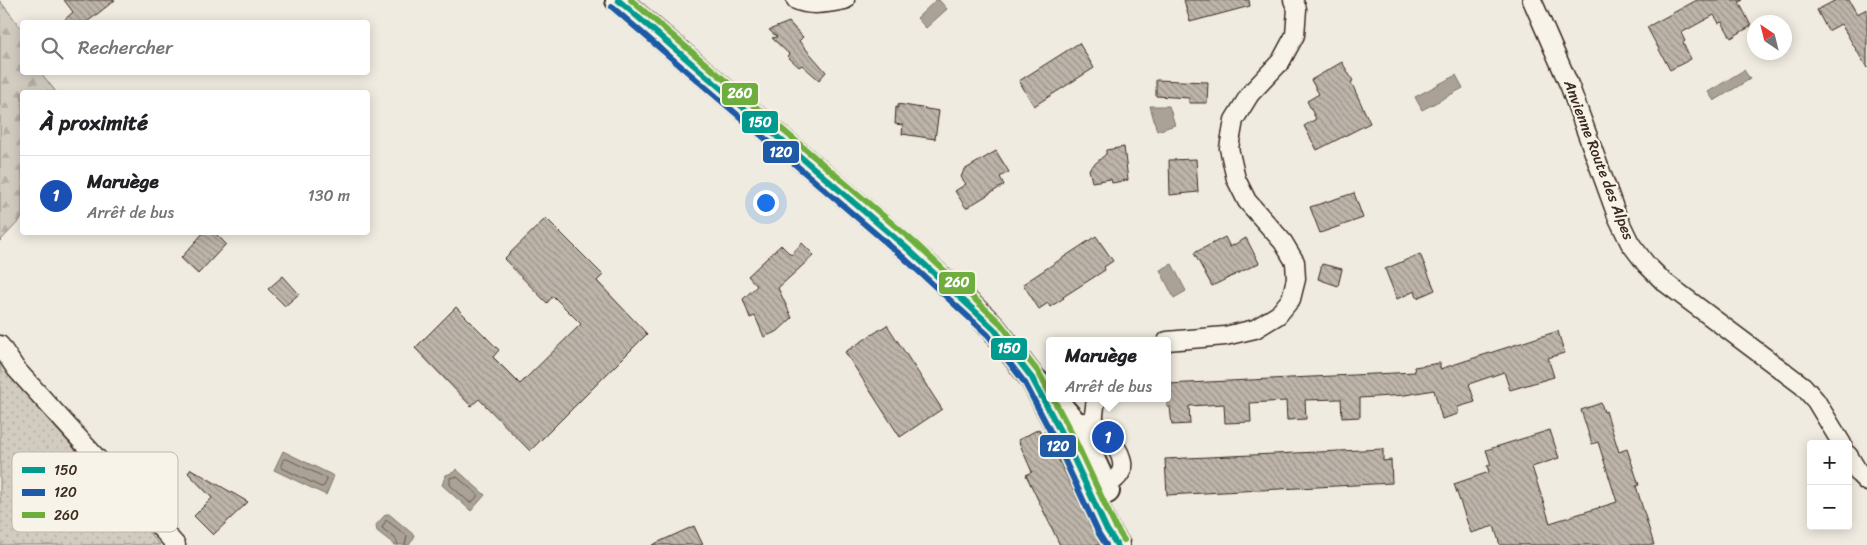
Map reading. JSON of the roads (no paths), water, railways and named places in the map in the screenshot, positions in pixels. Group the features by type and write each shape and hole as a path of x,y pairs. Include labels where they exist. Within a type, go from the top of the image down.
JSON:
{"main road":[{"path":"618,0 948,285 994,329 1046,394"},
{"path":"1032,378 1046,391"},
{"path":"1053,402 1079,431"},
{"path":"1056,402 1079,431 1107,530 1117,545"},
{"path":"1095,485 1125,545"}],"street":[{"path":"796,0 803,3 822,4 845,0"},
{"path":"1171,341 1225,336 1255,329 1278,315 1291,300 1296,278 1295,262 1282,242 1247,200 1236,179 1229,148 1234,120 1250,94 1281,61 1295,35 1297,10 1293,0"},
{"name":"Anvienne Route des Alpes","path":"1532,0 1570,87 1617,216 1630,243 1646,264 1663,281 1803,386 1816,401 1840,440"},
{"path":"0,345 16,368 92,452"},
{"path":"1079,431 1094,402"},
{"path":"1079,431 1099,426 1120,456 1122,469 1115,479 1095,485"},
{"path":"1852,462 1867,482"},
{"path":"164,532 176,545"}],"water":[{"path":"936,0 939,0 947,9 926,28 917,18"},
{"path":"1744,70 1750,79 1714,101 1708,92"},
{"path":"1456,75 1463,88 1422,110 1415,97"},
{"path":"1150,106 1169,106 1175,125 1157,131"},
{"path":"1172,264 1186,291 1174,298 1160,270"},
{"path":"283,451 334,476 326,495 274,470"},
{"path":"456,469 485,495 471,511 442,485 446,475 454,472"},
{"path":"386,514 389,514 414,535 409,545 395,545 377,531 376,525"}],"place":[{"name":"Maruège","path":"1108,437"}]}
